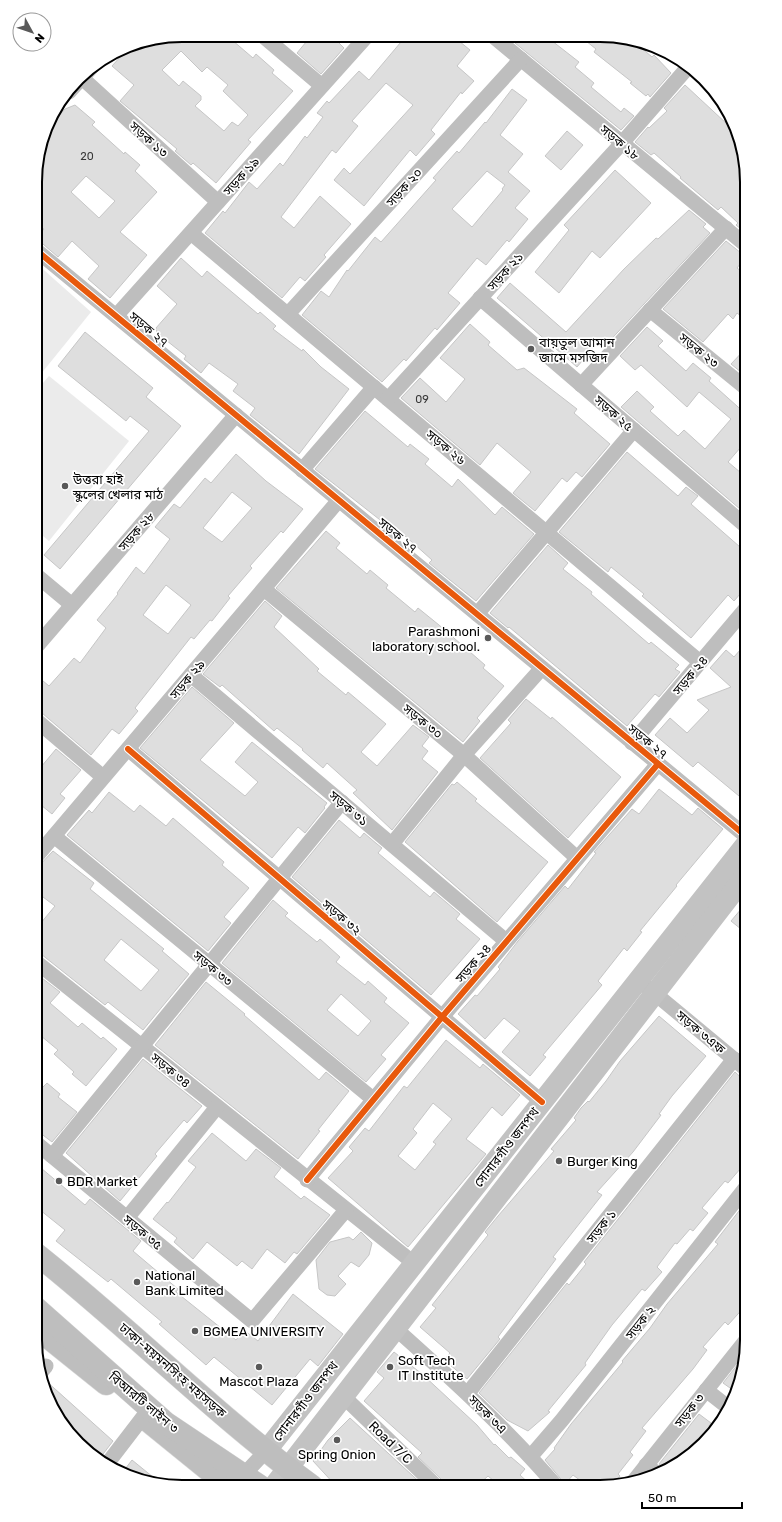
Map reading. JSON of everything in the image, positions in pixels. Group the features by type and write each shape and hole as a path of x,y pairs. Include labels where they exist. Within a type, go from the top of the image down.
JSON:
{"highway":[{"name":"ঢাকা-ময়মনসিংহ মহাসড়ক","path":"42,1259 266,1451 304,1480"},
{"name":"বিআরটি লাইন ৩","path":"42,1313 166,1423 251,1480"},
{"path":"42,1332 89,1369 137,1425 219,1480"}],"main road":[{"name":"সোনারগাঁও জনপথ","path":"266,1451 740,852"},
{"name":"সোনারগাঁও জনপথ","path":"279,1480 740,883"}],"street":[{"path":"270,42 322,86"},
{"name":"সড়ক ১৯","path":"116,316 362,42"},
{"name":"সড়ক ১৮","path":"500,42 740,240"},
{"name":"সড়ক ২০","path":"288,314 521,59"},
{"name":"সড়ক ২১","path":"388,399 622,143 685,72"},
{"name":"সড়ক ১৩","path":"89,78 218,202"},
{"path":"581,385 726,228"},
{"name":"সড়ক ২৬","path":"191,232 700,662"},
{"name":"সড়ক ২৭","path":"42,255 740,831"},
{"name":"সড়ক ২৫","path":"480,298 740,521"},
{"name":"সড়ক ২৩","path":"650,310 740,383"},
{"path":"302,470 374,387"},
{"name":"সড়ক ২৮","path":"42,640 236,415"},
{"path":"477,614 634,430"},
{"name":"সড়ক ২৯","path":"42,850 339,500"},
{"path":"42,580 72,606"},
{"name":"সড়ক ৩০","path":"264,589 464,755 577,858"},
{"name":"সড়ক ২৪","path":"632,743 740,615"},
{"path":"392,844 464,755 542,668"},
{"name":"সড়ক ৩১","path":"191,674 506,941"},
{"path":"42,725 103,777"},
{"name":"সড়ক ৩২","path":"128,749 542,1102"},
{"name":"সড়ক ২৪","path":"307,1180 506,941 658,764"},
{"path":"52,1156 342,802"},
{"name":"সড়ক ৩৩","path":"54,836 373,1099"},
{"name":"সড়ক ৩৪","path":"42,967 307,1180 415,1264"},
{"name":"সড়ক ৩এফ","path":"638,980 740,1064"},
{"name":"সড়ক ১","path":"468,1393 734,1059"},
{"path":"126,1218 217,1107"},
{"name":"সড়ক ৩৫","path":"42,1148 252,1321 346,1210"},
{"name":"সড়ক ২","path":"531,1456 740,1195"},
{"name":"সড়ক ৩এ","path":"396,1329 468,1393 531,1456 551,1480"},
{"name":"সড়ক ৩","path":"652,1470 706,1390 740,1348"},
{"path":"706,1390 724,1404"},
{"name":"Road 7/C","path":"344,1397 431,1480"},
{"path":"110,1460 137,1425"},
{"path":"239,1480 266,1451"}],"shaded area":[{"path":"42,268 91,312 42,373"},
{"name":"উত্তরা হাই স্কুলের খেলার মাঠ","path":"49,376 129,441 49,541 42,535 42,384"}],"building":[{"path":"172,42 234,42 253,58 256,54 274,70 272,73 293,91 248,140 251,142 216,183 193,163 191,165 175,151 177,149 120,101 134,85 112,66 122,55 137,49 154,45","holes":["181,51 202,72 207,67 228,85 223,91 248,115 238,126 232,122 224,131 195,106 201,100 201,96 183,81 179,86 162,70"]},
{"path":"306,42 338,42 344,48 321,74 297,53"},
{"path":"401,42 460,42 470,50 457,66 474,81 462,94 461,92 431,130 435,134 416,156 410,150 364,206 334,180 344,168 350,174 413,105 386,83 352,121 358,126 336,153 332,150 281,217 294,228 320,196 351,224 324,255 326,257 305,281 300,277 282,298 205,233 223,211 225,213 249,182 257,189 280,163 283,166 305,136 307,138 323,117 317,113 327,101 329,103 359,71 369,80"},
{"path":"553,42 579,62 575,67 594,83 591,87 621,112 624,108 634,116 621,130 515,43"},
{"path":"587,42 610,42 642,48 652,57 654,55 671,73 650,97 648,94 646,96 630,83 632,82 594,52 596,49"},
{"path":"685,85 727,124 733,137 740,172 740,228 736,225 738,223 721,207 718,210 680,178 681,177 654,153 651,155 635,142 648,127 649,128 667,111 664,108"},
{"path":"512,89 527,100 500,135 523,154 508,172 530,191 515,208 528,219 509,242 507,240 486,265 477,258 448,293 460,303 437,330 435,328 406,361 404,359 382,382 302,315 321,291 329,297 347,270 348,271 375,237 381,242 436,180 433,178 457,151 459,153 485,122 486,123","holes":["487,171 505,185 502,189 503,190 472,227 452,209"]},
{"path":"75,105 95,122 92,125 124,154 125,152 140,165 135,171 157,192 120,232 147,255 110,298 88,279 99,266 72,241 58,257 42,243 42,231 44,229 42,228 42,172 49,137 58,117 65,109","holes":["86,176 115,201 99,218 71,192"]},
{"path":"567,131 583,145 561,170 545,156"},
{"path":"615,170 651,203 600,258 592,251 559,293 535,272 569,230 564,225"},
{"path":"689,210 706,224 703,227 710,233 604,347 598,342 577,367 497,298 510,283 566,332 624,269 656,238 658,239"},
{"path":"726,241 740,252 740,264 737,268 740,270 740,315 737,313 733,319 728,314 703,342 663,309"},
{"path":"181,258 202,277 207,271 258,314 260,312 276,326 273,329 302,351 303,349 321,367 349,389 299,454 250,415 255,408 233,391 238,384 209,363 201,373 184,359 186,356 157,333 156,328 177,304 157,286"},
{"path":"470,324 490,342 488,345 517,370 524,368 577,409 574,413 610,444 582,477 576,472 567,482 562,478 535,511 513,493 531,472 497,443 480,465 401,398 420,378 446,402 465,379 440,358"},
{"path":"647,327 663,341 658,346 686,371 693,363 711,378 709,381 740,409 740,448 728,462 740,472 740,509 621,407 637,391 654,407 650,411 678,436 684,430 705,449 731,419 699,392 687,407 641,365 635,370 620,356"},
{"path":"85,332 153,388 146,397 181,426 60,569 44,555 149,431 130,416 126,421 58,366"},
{"path":"740,354 740,371 731,364"},
{"path":"365,411 408,447 410,444 429,459 425,464 452,487 458,479 495,515 502,507 534,534 476,601 429,563 432,560 404,535 400,539 383,525 384,523 315,469"},
{"path":"627,452 678,496 686,487 698,496 691,504 740,547 740,594 734,601 728,595 691,638 642,596 644,594 611,567 608,572 559,532"},
{"path":"236,454 266,481 303,509 283,533 281,531 250,566 252,568 228,596 230,598 212,621 210,620 194,639 191,637 135,708 138,711 119,734 112,729 91,755 42,713 42,680 49,686 74,658 80,663 106,628 97,620 118,594 117,593 136,567 144,574 170,539 155,527 174,504 180,508 205,478 211,483","holes":["232,492 252,508 222,542 203,528","166,585 191,605 168,634 143,615"]},
{"path":"326,531 340,543 336,548 367,574 370,570 388,585 386,588 415,612 418,608 439,625 485,665 483,668 504,686 477,718 480,721 463,742 276,588"},
{"path":"548,545 568,563 563,569 592,592 591,594 649,644 651,642 679,665 675,669 680,672 659,697 655,694 627,726 509,627 508,628 490,613"},
{"path":"265,601 282,616 274,627 319,669 317,671 346,695 348,692 386,724 361,752 377,766 413,725 429,737 422,746 428,751 422,759 438,772 392,830 353,793 357,790 327,763 323,768 302,750 303,749 277,728 274,731 222,685 220,687 203,674"},
{"path":"726,650 734,657 740,650 739,796 698,762 693,767 655,735 670,718 687,733 709,710 697,700 731,687 710,668"},
{"path":"192,687 234,723 200,760 245,796 258,782 235,762 252,742 327,803 324,807 325,808 305,833 298,827 272,858 140,748"},
{"path":"526,699 551,719 552,717 621,777 568,838 480,758 511,723 508,720"},
{"path":"56,749 81,770 60,794 65,798 52,814 42,806 42,766"},
{"path":"457,782 477,799 475,801 548,862 497,922 405,842 452,784 454,785"},
{"path":"659,789 692,815 698,808 723,829 676,885 677,886 640,931 642,932 627,951 624,948 598,981 602,985 543,1055 546,1057 530,1076 502,1052 520,1031 504,1018 485,1039 458,1014 475,995 477,996 500,969 498,967 518,941 565,886 568,889 596,853 594,852 632,809 639,814"},
{"path":"109,792 134,812 140,805 166,826 173,818 224,862 222,865 249,888 224,917 231,923 208,951 67,835 89,810 92,813"},
{"path":"339,820 360,838 364,833 382,848 378,853 430,897 434,892 460,914 456,919 480,939 431,995 292,877"},
{"path":"53,851 94,883 90,889 164,949 162,951 189,974 143,1030 108,1002 105,1005 42,955 42,922 55,906 42,896 42,863","holes":["121,939 159,970 141,991 104,960"]},
{"path":"273,900 288,913 285,916 317,942 320,939 340,957 336,962 365,985 368,981 387,998 384,1002 409,1023 381,1055 386,1059 366,1082 222,963","holes":["341,994 371,1021 358,1036 327,1010"]},
{"path":"740,910 740,928 731,921"},
{"path":"42,978 60,992 50,1003 78,1027 82,1023 101,1039 103,1037 117,1049 86,1086 72,1074 74,1072 54,1054 58,1050 42,1037"},
{"path":"206,982 245,1014 244,1015 319,1080 326,1072 349,1091 318,1130 320,1131 298,1159 155,1045"},
{"path":"659,1016 706,1056 672,1096 659,1114 661,1115 633,1152 597,1192 602,1195 553,1257 556,1259 498,1337 500,1339 467,1379 444,1360 450,1353 420,1327 436,1308 432,1305 488,1235 485,1232 554,1151 551,1149 576,1120 574,1118 581,1108 588,1101 589,1102 620,1061"},
{"path":"446,1040 480,1068 483,1064 520,1095 502,1116 492,1107 466,1139 486,1154 408,1247 328,1178 353,1151 349,1147 365,1128 369,1131 404,1086 407,1088","holes":["433,1103 452,1119 433,1142 436,1144 415,1170 398,1156 417,1133 413,1129"]},
{"path":"143,1059 202,1106 187,1123 184,1120 155,1154 157,1156 120,1201 66,1153"},
{"path":"735,1072 740,1077 740,1169 728,1183 725,1181 702,1208 708,1213 693,1231 690,1229 677,1244 675,1243 657,1267 662,1272 645,1291 642,1289 612,1325 585,1363 586,1365 548,1411 550,1412 528,1431 507,1420 479,1393 567,1283 569,1285 586,1264 584,1262"},
{"path":"47,1083 60,1094 58,1097 77,1112 52,1142 42,1134 42,1086"},
{"path":"212,1133 246,1161 256,1149 281,1168 274,1177 301,1199 304,1196 330,1215 297,1254 294,1252 285,1263 267,1249 252,1269 242,1261 237,1266 207,1242 193,1259 174,1242 177,1238 153,1219 167,1202 168,1203 196,1167 188,1161"},
{"path":"42,1169 85,1205 90,1199 141,1241 133,1251 178,1289 176,1292 236,1340 244,1330 258,1341 293,1294 343,1334 318,1366 310,1359 272,1405 214,1357 206,1365 159,1324 162,1322 111,1279 108,1282 56,1241 65,1230 42,1212"},
{"path":"740,1210 740,1312 728,1325 725,1322 703,1347 707,1350 693,1369 642,1428 646,1431 630,1452 633,1455 618,1474 620,1476 618,1479 580,1480 573,1475 569,1480 562,1480 545,1460 555,1449 554,1448 571,1424 623,1362 622,1361 650,1328 667,1304 718,1244 715,1242"},
{"path":"361,1232 372,1243 369,1255 359,1267 351,1262 338,1276 346,1284 335,1296 327,1295 319,1289 316,1260 330,1242 349,1237 353,1240"},
{"path":"394,1352 422,1374 477,1425 494,1445 495,1444 509,1458 511,1457 525,1469 520,1475 525,1480 493,1480 488,1476 484,1480 442,1480 418,1457 422,1453 364,1401 384,1378 377,1372"},
{"path":"738,1364 731,1389 723,1383"},
{"path":"49,1383 113,1441 103,1455 90,1445 66,1418 56,1402"},
{"path":"699,1414 711,1423 699,1439 685,1451 662,1466 659,1464"},
{"path":"350,1418 417,1480 330,1480 313,1461 328,1440"},
{"path":"132,1460 153,1477 145,1475 126,1468"}],"cycle path":[{"path":"42,255 740,831"},
{"path":"128,749 542,1102"},
{"path":"307,1180 442,1017 658,764"}],"place":[{"name":"বায়তুল আমান জামে মসজিদ","path":"531,349"},
{"name":"উত্তরা হাই স্কুলের খেলার মাঠ","path":"65,486"},
{"name":"Parashmoni laboratory school.","path":"488,638"},
{"name":"Burger King","path":"559,1161"},
{"name":"BDR Market","path":"59,1181"},
{"name":"National Bank Limited","path":"137,1282"},
{"name":"BGMEA UNIVERSITY","path":"195,1331"},
{"name":"Mascot Plaza","path":"259,1367"},
{"name":"Soft Tech IT Institute","path":"390,1367"},
{"name":"Spring Onion","path":"337,1440"}]}
